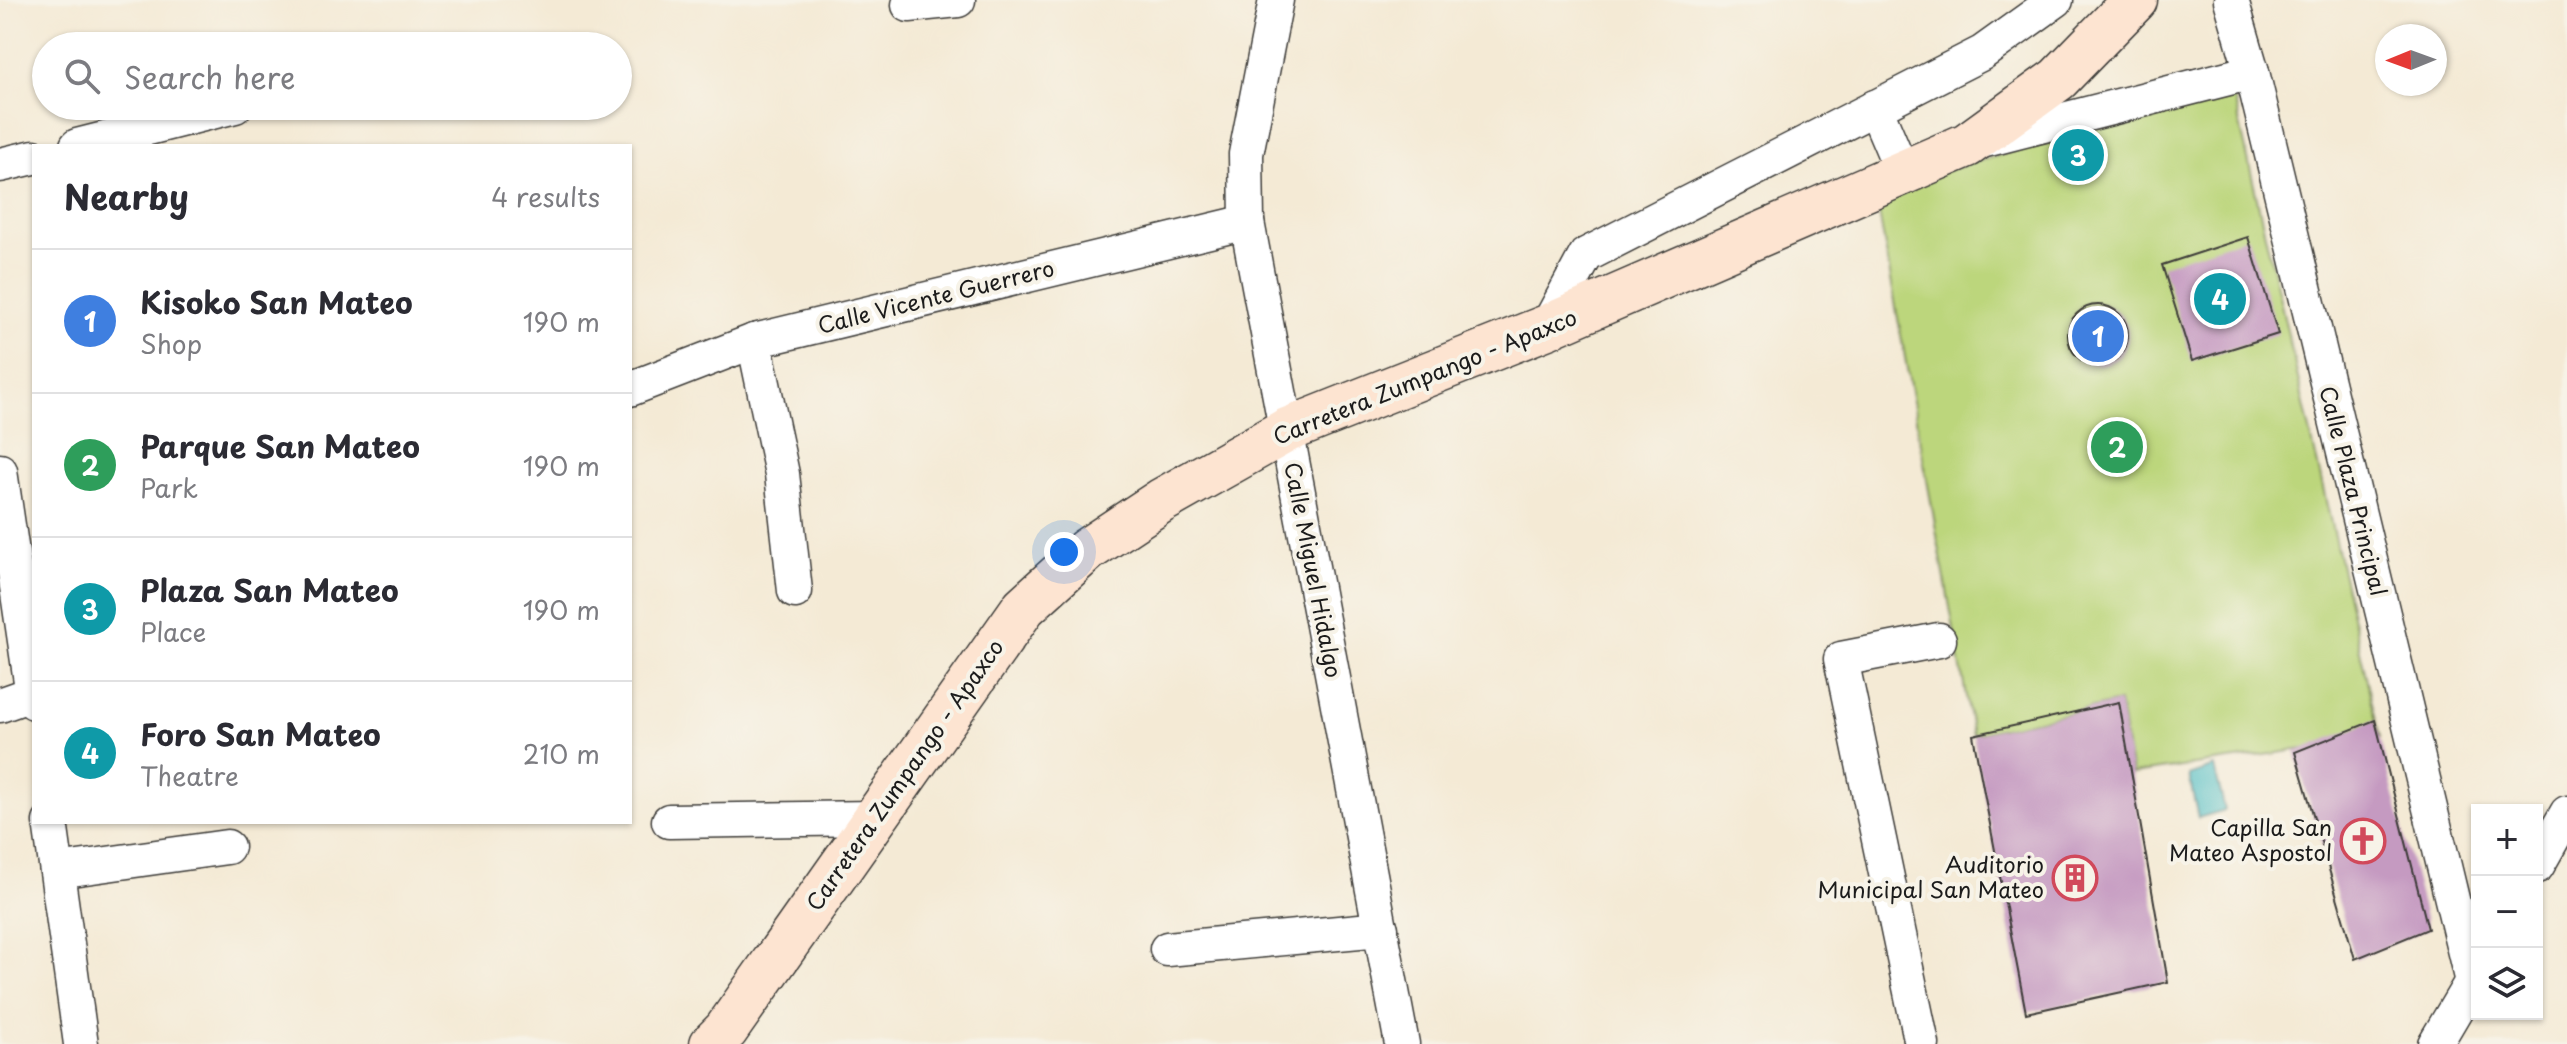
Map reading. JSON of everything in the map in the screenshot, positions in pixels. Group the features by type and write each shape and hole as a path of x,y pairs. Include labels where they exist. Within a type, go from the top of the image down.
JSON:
{"main road":[{"name":"Carretera Zumpango - Apaxco","path":"712,1044 726,1030 1024,607 1087,550 1161,501 1287,430 1547,327 1967,145 2058,79 2135,0"}],"street":[{"path":"909,5 958,0"},
{"name":"Calle Miguel Hidalgo","path":"1276,0 1246,154 1247,222 1402,1044"},
{"path":"1547,327 1586,255 1982,53 2056,0"},
{"name":"Calle Plaza Principal","path":"2231,0 2252,72 2471,966"},
{"path":"1967,145 2252,72"},
{"path":"1875,107 1903,173"},
{"path":"85,144 180,120"},
{"path":"0,165 32,157"},
{"name":"Calle Vicente Guerrero","path":"632,388 754,341 1247,222"},
{"path":"754,341 782,474 795,591"},
{"path":"0,471 32,683"},
{"path":"1922,1044 1841,659 1939,640"},
{"path":"0,705 32,697"},
{"path":"2543,855 2567,813"},
{"path":"669,821 874,818"},
{"path":"50,824 81,1044"},
{"path":"57,871 227,847"},
{"path":"1167,949 1381,929"},
{"path":"2435,1044 2471,983"}],"green space":[{"path":"2232,89 2380,738 2132,774 2119,702 1973,735 1875,191"}],"water":[{"path":"2214,767 2225,810 2198,818 2189,776"}],"building":[{"path":"2248,237 2278,334 2192,361 2162,265"},
{"path":"2098,305 2110,307 2119,314 2126,323 2126,347 2119,356 2110,363 2098,365 2086,363 2077,356 2070,347 2068,335 2070,323 2077,314 2086,307"},
{"name":"Auditorio Municipal San Mateo","path":"2119,702 2168,982 2026,1013 1973,735"},
{"name":"Capilla San Mateo Aspostol","path":"2375,720 2428,929 2355,959 2295,752"}],"place":[{"name":"Plaza San Mateo","path":"2078,155"},
{"name":"Foro San Mateo","path":"2220,299"},
{"name":"Kisoko San Mateo","path":"2098,336"},
{"name":"Parque San Mateo","path":"2117,447"},
{"name":"Capilla San Mateo Aspostol","path":"2363,841"},
{"name":"Auditorio Municipal San Mateo","path":"2075,878"}]}
